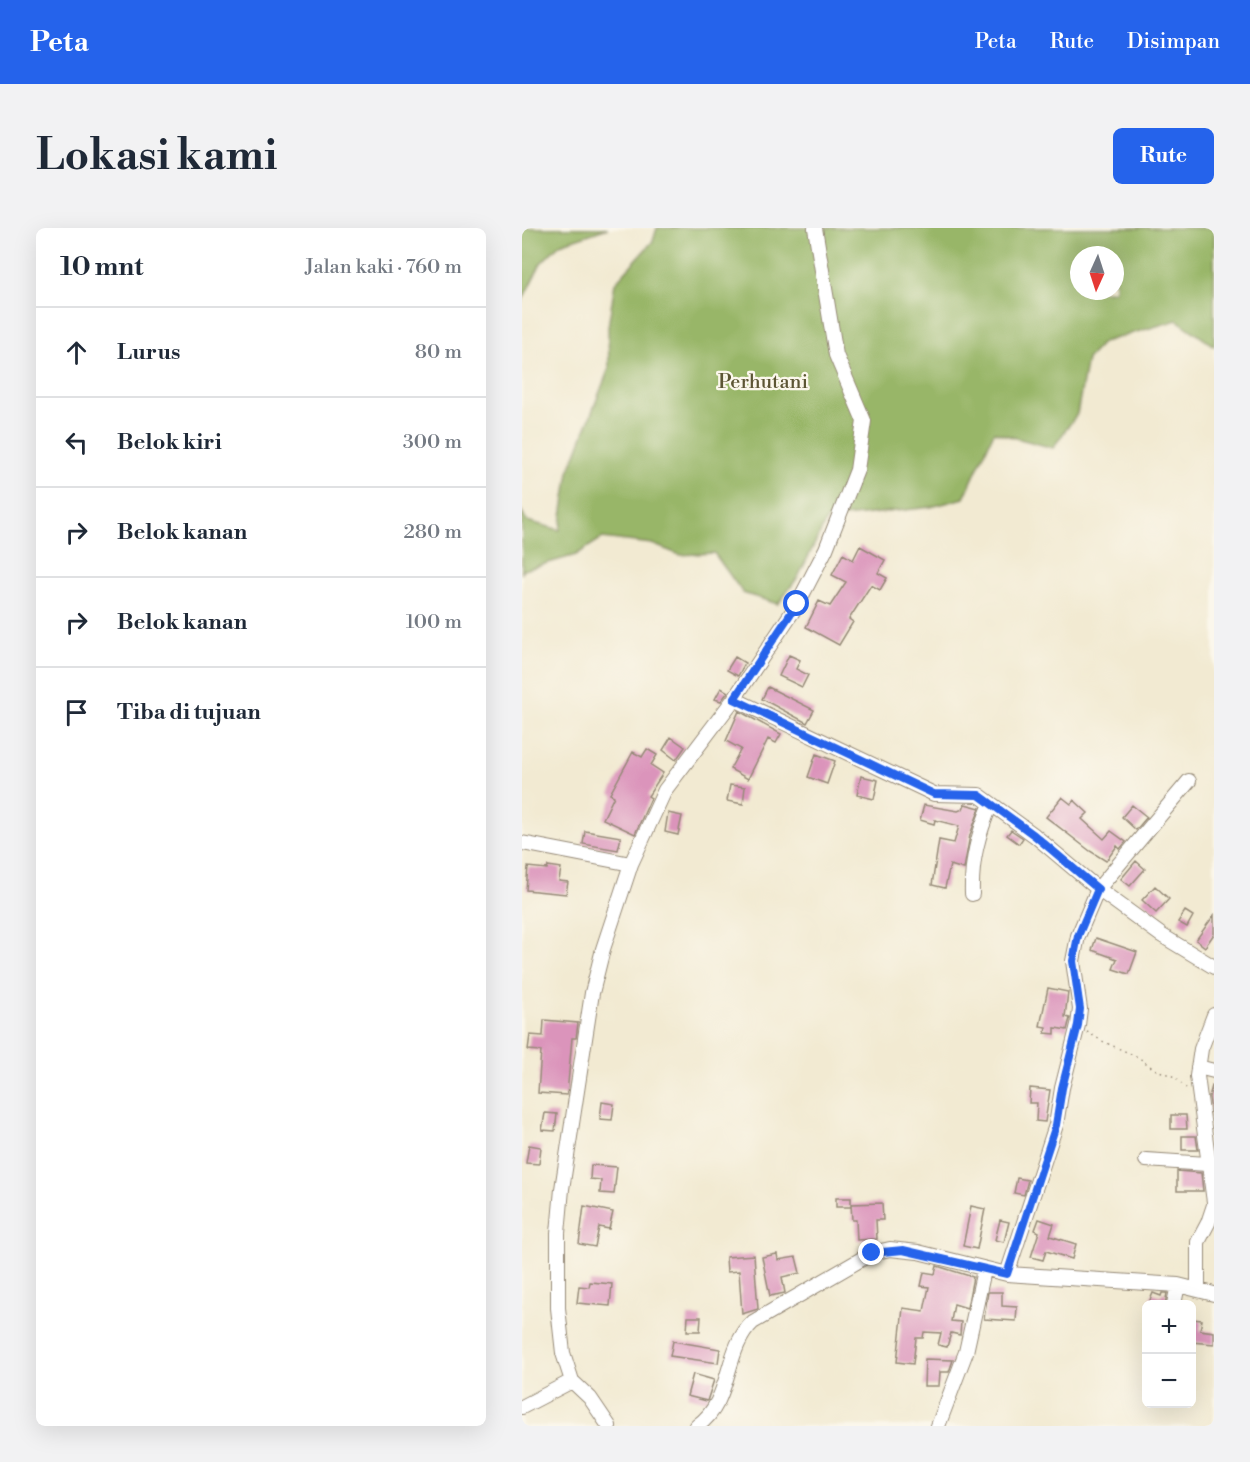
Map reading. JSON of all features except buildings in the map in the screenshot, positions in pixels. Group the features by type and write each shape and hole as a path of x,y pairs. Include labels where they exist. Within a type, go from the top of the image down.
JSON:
{"street":[{"path":"609,1426 590,1398 572,1381 562,1353 559,1330 558,1233 562,1189 592,993 603,949 631,864 665,790 734,699 797,604 826,549 857,470 864,421 836,355 815,228"},
{"path":"734,699 934,794 979,795 1034,835 1098,889 1161,935 1214,967"},
{"path":"1007,1274 1056,1125 1062,1088 1078,1025 1080,1009 1073,961 1078,936 1098,889 1188,781"},
{"path":"972,894 971,869 976,845 991,804"},
{"path":"522,843 631,864"},
{"path":"1197,1288 1198,1242 1213,1213 1214,1204 1200,1102 1198,1066 1201,1049 1214,1015"},
{"path":"1198,1066 1214,1071"},
{"path":"1146,1160 1208,1164"},
{"path":"697,1426 708,1416 720,1398 744,1331 753,1322 777,1311 837,1272 872,1253 890,1250 918,1252 1007,1274 1178,1285 1214,1294"},
{"path":"938,1426 966,1352 984,1270"},
{"path":"1175,1300 1178,1285"},
{"path":"522,1407 572,1381"}],"path":[{"path":"1078,1025 1104,1042 1175,1077 1200,1102"}],"green space":[{"path":"522,228 608,228 560,244 541,263 522,301"},
{"name":"Perhutani","path":"657,228 1214,228 1214,346 1177,320 1103,342 1087,359 1077,414 1053,448 994,432 964,498 931,507 827,519 798,577 778,604 743,593 714,553 680,555 652,544 602,538 576,555 524,570 522,573 522,512 527,521 560,530 569,472 609,368 608,327 615,283 653,241"}],"route":[{"path":"797,604 774,642 734,699 934,794 942,796 979,795 1034,835 1098,889 1078,936 1073,961 1075,990 1080,1009 1056,1125 1041,1178 1027,1211 1007,1274 958,1264 918,1252 890,1250 872,1253"}]}
